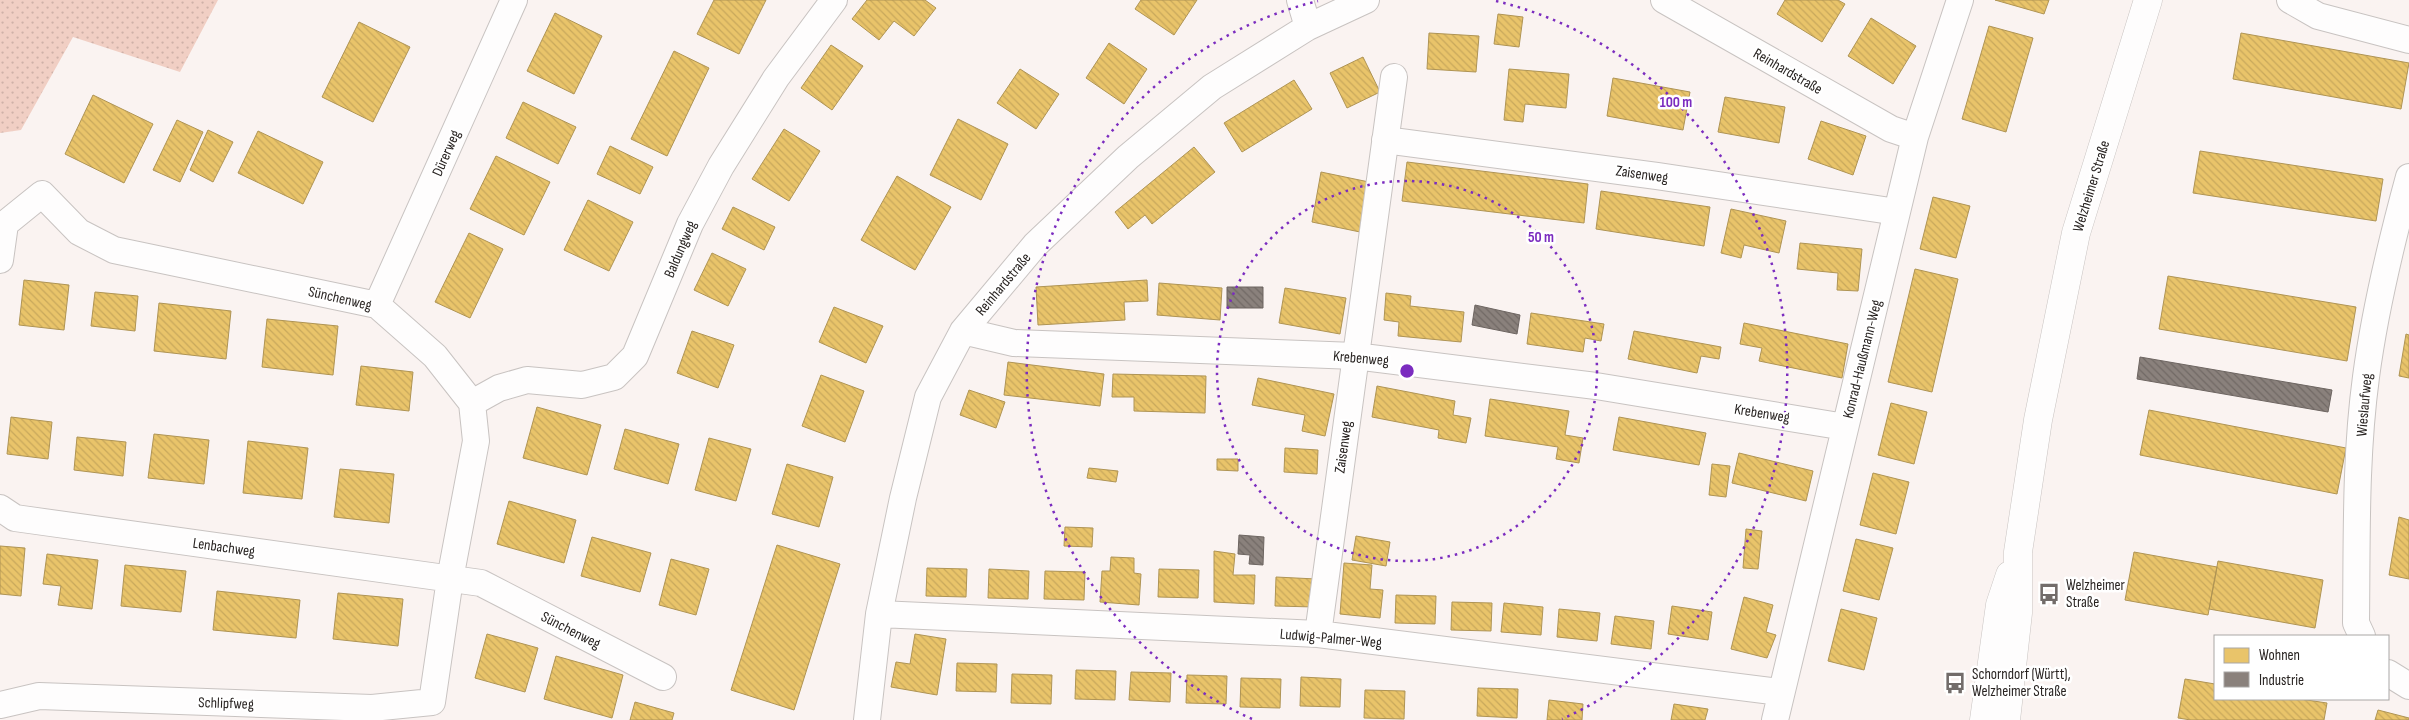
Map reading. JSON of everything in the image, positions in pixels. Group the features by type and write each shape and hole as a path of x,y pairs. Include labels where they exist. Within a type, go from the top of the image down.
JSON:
{"main road":[{"name":"Welzheimer Straße","path":"2006,720 2018,613 2018,552 2038,420 2076,233 2148,0"},
{"name":"Welzheimer Straße","path":"1984,720 2000,605 2018,552"}],"street":[{"name":"Dürerweg","path":"377,305 514,0"},
{"name":"Baldungweg","path":"472,403 498,388 527,380 582,385 614,377 635,356 690,224 721,166 776,78 834,0"},
{"path":"1300,0 1308,27"},
{"name":"Reinhardstraße","path":"867,720 879,614 903,498 928,397 963,331 1035,245 1128,156 1212,87 1308,27 1366,0"},
{"name":"Reinhardstraße","path":"1664,0 1890,130 1915,137"},
{"name":"Konrad-Haußmann-Weg","path":"1775,720 1780,692 1915,137 1960,0"},
{"path":"2290,0 2318,16 2409,40"},
{"name":"Zaisenweg","path":"1318,634 1394,77"},
{"name":"Zaisenweg","path":"1385,140 1657,176 1897,212"},
{"name":"Wieslaufweg","path":"2362,635 2356,623 2358,467 2366,378 2384,272 2409,177"},
{"name":"Sünchenweg","path":"0,260 5,224 42,194 79,232 114,250 377,305 435,356 472,403"},
{"name":"Krebenweg","path":"963,331 1014,343 1355,356 1596,386 1845,427"},
{"path":"437,711 450,580 476,441 472,403"},
{"name":"Lenbachweg","path":"0,508 15,518 450,580"},
{"name":"Sünchenweg","path":"450,580 481,583 663,677"},
{"name":"Ludwig-Palmer-Weg","path":"879,614 1318,634 1780,692"},
{"path":"2389,674 2409,686"},
{"name":"Schlipfweg","path":"0,705 39,696 437,711"}],"shaded area":[{"path":"0,0 218,0 180,72 73,37 21,130 0,133"}],"building: Wohnen":[{"path":"714,0 766,0 739,54 697,34"},
{"path":"867,0 925,0 936,8 914,36 894,21 879,40 852,19"},
{"path":"1141,0 1197,0 1174,35 1135,9"},
{"path":"1785,0 1838,0 1845,4 1822,42 1777,14"},
{"path":"1995,0 2049,0 2044,14"},
{"path":"555,13 602,36 574,94 527,71"},
{"path":"1498,14 1523,17 1519,47 1494,44"},
{"path":"1871,18 1916,46 1893,84 1848,56"},
{"path":"359,22 410,47 373,122 322,97"},
{"path":"1989,26 2033,38 2006,132 1962,119"},
{"path":"1429,33 1479,36 1476,72 1427,69"},
{"path":"2241,33 2409,63 2401,109 2233,79"},
{"path":"1109,43 1147,69 1124,104 1086,78"},
{"path":"831,45 863,66 832,110 801,88"},
{"path":"674,51 709,68 667,156 631,139"},
{"path":"1363,57 1380,92 1347,108 1330,73"},
{"path":"1020,69 1059,94 1036,129 997,103"},
{"path":"1509,69 1569,74 1566,108 1525,104 1523,122 1504,120"},
{"path":"1613,78 1690,92 1683,130 1607,116"},
{"path":"1294,80 1312,109 1242,152 1224,123"},
{"path":"93,95 153,124 124,183 65,154"},
{"path":"1725,97 1785,107 1779,143 1718,132"},
{"path":"523,102 576,127 558,164 506,138"},
{"path":"958,119 1008,144 981,200 930,175"},
{"path":"177,120 203,132 180,182 153,170"},
{"path":"1821,121 1866,136 1853,175 1808,159"},
{"path":"784,129 820,151 789,201 752,179"},
{"path":"208,130 233,142 213,182 190,170"},
{"path":"258,131 323,162 303,204 238,173"},
{"path":"610,146 653,167 640,194 597,174"},
{"path":"1194,147 1215,172 1152,224 1145,215 1128,229 1115,212"},
{"path":"2200,151 2383,179 2376,221 2193,193"},
{"path":"496,156 550,182 524,235 470,209"},
{"path":"1407,162 1588,184 1584,223 1402,201"},
{"path":"1321,172 1369,182 1360,232 1312,222"},
{"path":"897,176 951,207 915,270 861,240"},
{"path":"1601,191 1710,207 1704,246 1596,229"},
{"path":"1933,197 1970,206 1956,258 1920,249"},
{"path":"588,200 633,222 609,271 564,250"},
{"path":"733,207 775,227 764,250 722,229"},
{"path":"1731,209 1786,221 1779,253 1744,245 1741,258 1721,253"},
{"path":"469,233 503,249 470,318 435,302"},
{"path":"1800,243 1862,249 1858,291 1837,290 1838,273 1797,269"},
{"path":"712,253 746,269 728,306 694,290"},
{"path":"1915,269 1958,279 1932,392 1888,382"},
{"path":"2168,276 2356,307 2347,361 2159,329"},
{"path":"24,280 69,285 64,330 19,325"},
{"path":"1147,280 1148,301 1124,302 1125,320 1038,325 1036,287"},
{"path":"1159,283 1222,288 1220,320 1157,315"},
{"path":"1285,288 1346,298 1340,334 1279,323"},
{"path":"95,292 138,296 135,331 91,326"},
{"path":"1386,293 1411,296 1410,306 1464,312 1461,342 1398,336 1399,322 1384,320"},
{"path":"159,303 231,311 226,359 154,351"},
{"path":"834,307 883,326 866,363 819,342"},
{"path":"1531,313 1604,324 1601,341 1585,338 1583,352 1527,344"},
{"path":"267,319 338,326 333,375 262,367"},
{"path":"1744,323 1848,344 1842,378 1759,361 1762,348 1740,344"},
{"path":"692,331 734,345 718,388 677,373"},
{"path":"1634,331 1721,347 1719,359 1701,356 1697,373 1628,359"},
{"path":"2406,334 2409,335 2409,378 2399,376"},
{"path":"1008,362 1104,374 1100,406 1004,395"},
{"path":"361,366 413,372 409,411 356,405"},
{"path":"1113,374 1206,376 1205,413 1134,411 1134,397 1112,397"},
{"path":"821,375 864,391 845,442 802,426"},
{"path":"1258,378 1334,394 1325,436 1302,431 1305,415 1252,405"},
{"path":"1377,386 1455,401 1453,415 1471,418 1466,443 1438,438 1439,430 1372,417"},
{"path":"969,390 1005,402 996,428 960,415"},
{"path":"1490,399 1569,411 1565,435 1583,438 1579,463 1556,459 1558,447 1485,436"},
{"path":"1891,403 1927,412 1914,464 1878,455"},
{"path":"537,407 601,425 587,475 523,458"},
{"path":"2149,410 2346,448 2337,494 2140,455"},
{"path":"11,417 52,422 48,459 7,454"},
{"path":"1619,417 1706,433 1699,465 1613,450"},
{"path":"625,429 679,444 668,484 614,469"},
{"path":"154,434 209,440 204,484 148,478"},
{"path":"77,437 126,442 123,476 74,470"},
{"path":"709,438 751,449 736,501 695,490"},
{"path":"248,441 308,448 302,499 243,493"},
{"path":"1285,448 1318,450 1317,474 1284,472"},
{"path":"1739,453 1813,471 1806,501 1732,483"},
{"path":"1217,459 1238,459 1238,471 1217,470"},
{"path":"787,464 833,477 819,527 772,514"},
{"path":"1712,464 1730,466 1726,497 1709,495"},
{"path":"1089,468 1118,471 1116,482 1087,478"},
{"path":"340,469 394,474 389,523 334,517"},
{"path":"1873,473 1909,482 1896,534 1860,525"},
{"path":"509,501 576,520 564,563 497,544"},
{"path":"2399,517 2409,520 2409,579 2389,575"},
{"path":"1065,527 1093,528 1092,547 1064,546"},
{"path":"1746,529 1762,531 1758,569 1743,568"},
{"path":"1356,536 1390,542 1386,566 1352,560"},
{"path":"592,537 651,553 640,592 581,576"},
{"path":"1856,539 1893,548 1879,600 1843,591"},
{"path":"777,545 840,564 794,710 731,690"},
{"path":"0,546 25,548 21,596 0,594"},
{"path":"1214,551 1235,554 1233,575 1255,575 1254,604 1214,602"},
{"path":"2134,552 2217,567 2208,615 2125,600"},
{"path":"47,554 98,560 92,609 58,605 61,586 43,584"},
{"path":"1111,557 1134,558 1134,573 1141,574 1139,605 1100,602 1102,571 1110,571"},
{"path":"671,559 709,569 696,615 659,605"},
{"path":"2218,561 2323,580 2315,628 2209,609"},
{"path":"1344,563 1372,565 1370,589 1383,590 1380,618 1340,614"},
{"path":"125,565 186,571 181,612 121,606"},
{"path":"927,568 967,569 966,597 926,596"},
{"path":"989,569 1029,571 1028,599 988,598"},
{"path":"1159,569 1199,570 1198,598 1158,597"},
{"path":"1045,571 1085,572 1084,600 1044,599"},
{"path":"1276,577 1316,579 1315,607 1275,606"},
{"path":"217,591 300,600 296,638 213,630"},
{"path":"338,593 403,599 398,646 333,639"},
{"path":"1396,595 1436,596 1435,624 1395,623"},
{"path":"1744,597 1773,605 1766,632 1776,635 1767,658 1731,649"},
{"path":"1452,602 1492,603 1491,631 1451,630"},
{"path":"1504,603 1543,607 1541,635 1501,632"},
{"path":"1672,606 1712,612 1708,640 1668,634"},
{"path":"1559,609 1600,613 1597,641 1557,637"},
{"path":"1841,609 1877,618 1864,670 1828,661"},
{"path":"1615,616 1654,621 1651,649 1611,644"},
{"path":"487,634 538,648 525,692 475,678"},
{"path":"915,634 946,639 937,695 891,687 896,662 910,664"},
{"path":"556,656 623,675 612,718 544,699"},
{"path":"957,663 997,664 996,692 956,691"},
{"path":"1076,670 1116,671 1115,700 1075,699"},
{"path":"1131,672 1171,673 1170,702 1129,700"},
{"path":"1012,674 1052,675 1051,704 1011,703"},
{"path":"1187,675 1227,676 1226,704 1186,703"},
{"path":"1301,677 1341,679 1340,707 1300,706"},
{"path":"1241,678 1281,679 1280,708 1240,707"},
{"path":"2185,679 2214,684 2214,700 2307,700 2327,703 2324,720 2191,720 2178,718"},
{"path":"1478,688 1518,689 1517,718 1477,716"},
{"path":"1365,690 1405,691 1404,719 1364,718"},
{"path":"1549,700 1583,704 1582,720 1547,720"},
{"path":"635,702 674,713 672,720 630,720"},
{"path":"1674,704 1708,709 1705,720 1671,720"},
{"path":"2378,710 2409,718 2409,720 2375,720"}],"building: Industrie":[{"path":"1227,287 1263,287 1263,308 1227,308"},
{"path":"1475,305 1520,315 1517,334 1472,325"},
{"path":"2140,357 2332,390 2328,412 2137,379"},
{"path":"1239,535 1264,537 1263,565 1249,564 1250,555 1238,554"}],"place":[{"name":"Welzheimer Straße","path":"2049,594"},
{"name":"Schorndorf (Württ), Welzheimer Straße","path":"1955,683"}]}
